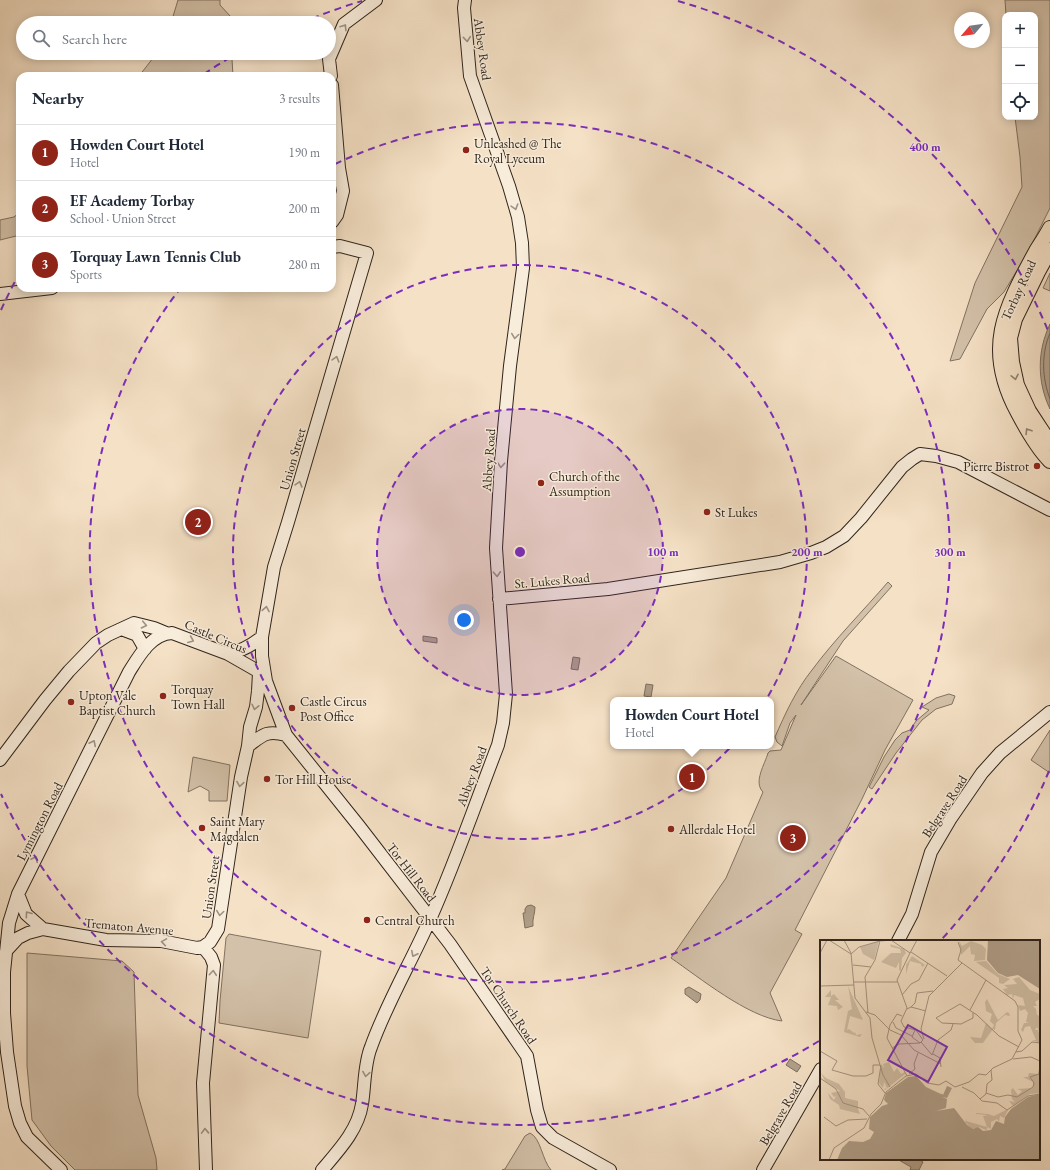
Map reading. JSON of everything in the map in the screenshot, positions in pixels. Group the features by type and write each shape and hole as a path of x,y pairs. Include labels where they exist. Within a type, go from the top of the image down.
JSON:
{"main road":[{"name":"Torbay Road","path":"1049,460 1026,429 1012,402 1003,381 999,347 1002,326 1009,303 1050,228"},
{"name":"Torbay Road","path":"1050,250 1015,319 1010,338 1012,362 1017,385 1029,411 1050,443"}],"street":[{"path":"336,43 344,24 376,0"},
{"name":"Abbey Road","path":"430,919 444,888 498,745 503,723 506,694 498,599 496,548 501,461 510,366 521,283 522,243 518,217 509,186 470,76 464,8 465,0"},
{"path":"329,60 330,72"},
{"path":"336,132 339,168 343,191 336,216"},
{"name":"Union Street","path":"206,945 218,928 241,777 248,746 250,728 256,707 262,656 262,637 274,567 368,253 336,245"},
{"path":"0,294 17,292"},
{"name":"St. Lukes Road","path":"498,599 608,589 780,562 826,547 844,536 861,518 902,467 920,454 936,456 958,462 1050,510"},
{"path":"0,760 45,700 69,671 96,643 108,635 134,623 149,626 166,633"},
{"path":"122,629 137,635 145,649"},
{"name":"Castle Circus","path":"145,649 156,638 172,632 228,654 260,674"},
{"path":"228,654 249,648 262,637"},
{"name":"Lymington Road","path":"62,1170 27,1137 20,1123 15,1106 7,1052 4,1013 4,972 9,922 18,894 129,672 145,649"},
{"name":"Tor Hill Road","path":"260,674 286,735 430,919 401,977 370,1048 362,1104 355,1127 342,1146 322,1170"},
{"name":"Belgrave Road","path":"899,940 912,914 931,852 950,818 982,773 1000,753 1050,712"},
{"path":"248,746 263,735 274,732 286,735"},
{"path":"18,894 26,914 43,929"},
{"name":"Tor Church Road","path":"430,919 455,951 527,1056 540,1122 547,1132 553,1138 610,1170"},
{"name":"Trematon Avenue","path":"6,950 18,938 28,933 43,929 106,940 161,940 197,948 206,945"},
{"path":"206,945 214,965 203,1083 206,1170"},
{"name":"Belgrave Road","path":"763,1170 820,1071"}],"shaded area":[{"path":"178,0 220,0 220,5 230,16 173,16"},
{"path":"1005,0 1050,0 1050,208 1028,252 1004,292 987,309 960,359 950,361 975,283 1022,187 1015,120 1038,120 1038,12 1006,12"},
{"path":"152,60 232,60 233,72 142,72"},
{"path":"16,215 16,236 0,240 0,220"},
{"path":"1050,273 1050,291 1043,288"},
{"path":"888,582 892,586 843,641 801,705 836,656 913,700 885,750 862,799 795,930 802,934 770,993 782,1021 769,1018 740,1005 725,996 671,958 726,878 763,792 760,788 759,778 768,753 770,751 781,750 796,715 790,723 782,746 777,742 775,737 796,694 806,678 830,647"},
{"path":"949,694 955,696 952,704 936,709 922,720 896,753 872,789 869,787 884,757 895,740 902,733 910,730 916,721 929,710 922,707 936,698"},
{"path":"1050,730 1050,773 1031,760"},
{"path":"193,757 230,765 227,801 209,801 209,791 200,786 188,792"},
{"path":"229,934 321,951 308,1038 219,1023 226,938"},
{"path":"27,953 122,961 134,972 138,1095 156,1158 157,1170 75,1170 51,1146 32,1120 27,1066"},
{"path":"530,1133 537,1139 545,1161 551,1170 502,1170 505,1169 525,1136"}],"water":[{"path":"1050,324 1050,409 1043,388 1040,366 1043,345"},
{"path":"423,636 437,638 437,643 423,641"},
{"path":"573,657 580,658 578,670 571,669"},
{"path":"646,684 653,685 651,697 644,696"},
{"path":"531,905 535,907 533,926 525,928 523,913 525,913 527,906"},
{"path":"689,987 701,994 700,1000 697,1003 685,994 685,989"},
{"path":"790,1059 801,1066 797,1072 786,1065"},
{"path":"899,1160 920,1160 923,1162 919,1170 910,1170 911,1167"}],"place":[{"name":"Unleashed @ The Royal Lyceum","path":"466,150"},
{"name":"Pierre Bistrot","path":"1037,466"},
{"name":"Church of the Assumption","path":"541,483"},
{"name":"St Lukes","path":"707,512"},
{"name":"EF Academy Torbay","path":"198,522"},
{"name":"Torquay Town Hall","path":"163,696"},
{"name":"Upton Vale Baptist Church","path":"71,702"},
{"name":"Castle Circus Post Office","path":"292,708"},
{"name":"Howden Court Hotel","path":"692,777"},
{"name":"Tor Hill House","path":"267,779"},
{"name":"Saint Mary Magdalen","path":"202,828"},
{"name":"Allerdale Hotel","path":"671,829"},
{"name":"Torquay Lawn Tennis Club","path":"793,838"},
{"name":"Central Church","path":"367,920"}]}
